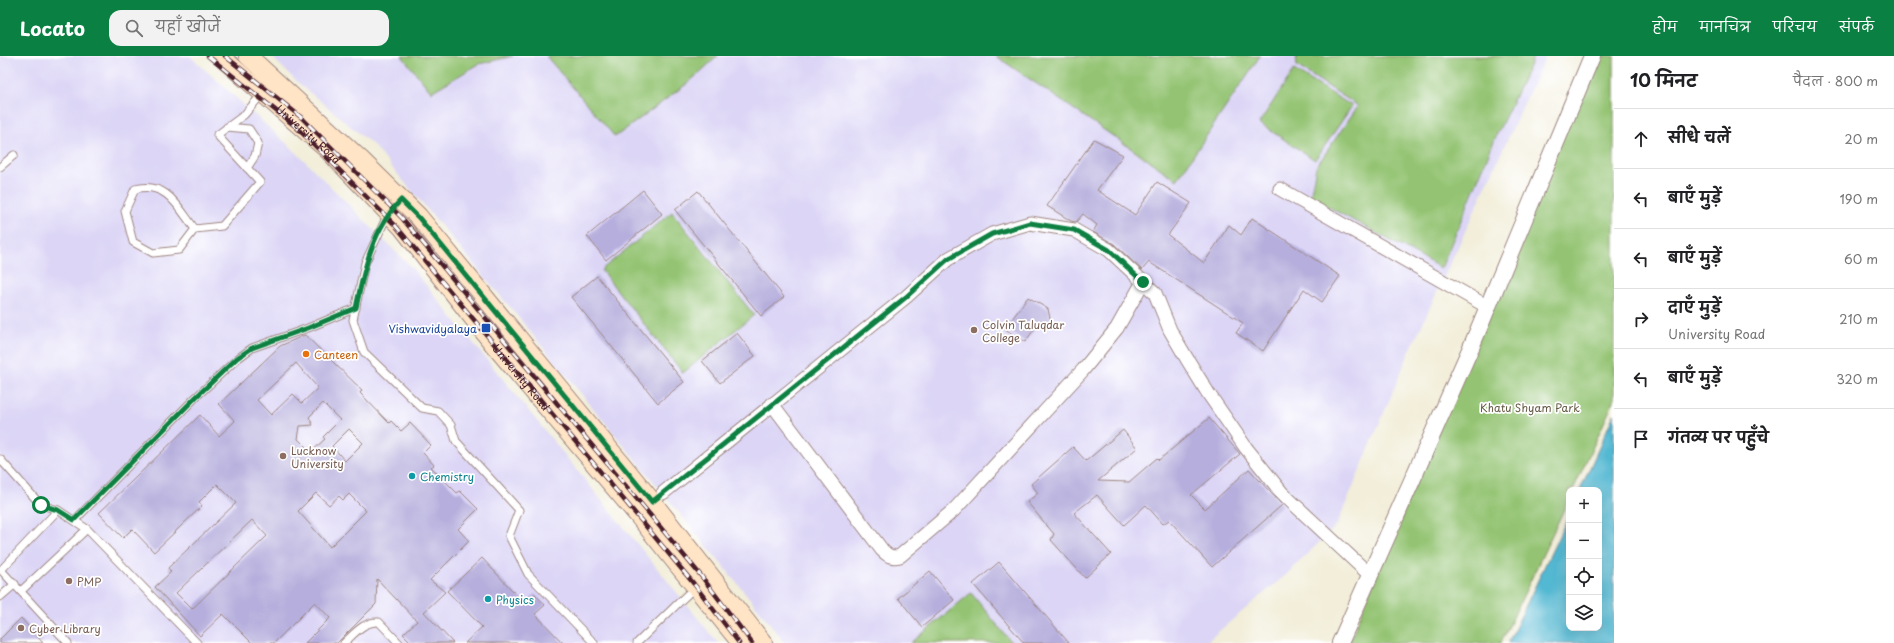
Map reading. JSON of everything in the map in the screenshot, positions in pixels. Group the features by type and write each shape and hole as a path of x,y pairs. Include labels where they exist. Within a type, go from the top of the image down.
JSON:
{"main road":[{"name":"University Road","path":"220,56 395,206 419,218 657,497 763,643"},
{"name":"University Road","path":"248,56 360,159 495,346 696,585 741,643"}],"street":[{"path":"1340,643 1488,307 1592,56"},
{"path":"1280,189 1488,307"},
{"path":"657,497 906,297 948,259 992,234 1030,223 1074,230 1109,250 1155,293 1177,342 1208,393 1246,448 1282,493 1370,575"},
{"path":"772,404 885,553 893,558 900,556 954,510 1083,370 1117,328 1143,282"}],"lane":[{"path":"195,229 168,193 146,186 135,189 125,212 133,242 152,253 179,250 195,229 222,226 260,182 217,135 244,114 263,93"},
{"path":"227,126 249,129 258,143 255,156 247,168"},
{"path":"0,167 14,155"},
{"path":"395,206 365,263 353,320 364,352 422,408 438,411 451,424 456,441 519,510 509,536 528,574 594,643"},
{"path":"74,520 196,397 237,358 252,348 308,328 356,308"},
{"path":"0,459 41,505 58,510 86,529 197,643"},
{"path":"58,510 1,570 68,643"},
{"path":"21,591 86,529"},
{"path":"0,597 14,584"},
{"path":"637,643 696,585"},
{"path":"344,643 366,623 373,622 379,622 399,643"}],"shaded area":[{"name":"Lucknow University","path":"0,56 190,56 295,151 413,269 718,643 0,643"},
{"name":"Colvin Taluqdar College","path":"271,56 1546,56 1409,353 1337,525 1287,574 1205,643 785,643 509,306 373,145 296,81"}],"green space":[{"path":"402,56 513,56 479,64 431,92"},
{"path":"546,56 718,56 688,83 615,137"},
{"path":"996,56 1260,56 1177,180"},
{"path":"1296,56 1534,56 1497,134 1441,268 1310,197 1316,167 1358,106 1297,66"},
{"name":"Khatu Shyam Park","path":"1596,56 1614,56 1614,401 1574,487 1566,487 1566,505 1501,643 1349,643"},
{"path":"1294,70 1352,106 1315,160 1259,123"},
{"path":"672,212 754,315 683,373 601,270"},
{"path":"971,593 1012,643 911,643"}],"water":[{"path":"1614,414 1614,643 1508,643 1566,521 1566,631 1602,631 1602,487 1581,487"}],"building":[{"path":"1094,139 1123,155 1097,190 1135,215 1157,182 1191,203 1168,235 1204,263 1229,225 1241,235 1252,218 1340,276 1322,302 1304,289 1263,351 1236,333 1243,323 1149,262 1142,270 1114,244 1093,232 1097,225 1083,214 1076,222 1071,221 1047,206"},
{"path":"643,190 662,214 606,260 587,236"},
{"path":"698,191 784,297 761,316 675,210"},
{"path":"597,276 684,382 658,403 571,297"},
{"path":"1028,297 1048,309 1052,328 1041,320 1025,342 1005,329"},
{"path":"737,333 755,356 720,383 702,361"},
{"path":"305,335 362,390 360,393 389,423 391,421 401,431 410,423 431,445 423,453 434,465 431,467 457,493 460,491 478,509 458,529 469,541 430,580 445,592 424,612 453,643 412,643 403,634 417,621 377,579 376,604 337,643 305,643 330,618 315,602 274,643 252,643 223,614 200,636 155,587 171,572 168,568 236,503 217,484 199,502 202,506 154,552 132,529 123,538 99,513 200,415 219,436 235,421 219,404 280,346","holes":["296,363 318,388 302,403 293,394 271,415 257,400","323,403 340,420 323,437 325,439 311,452 309,450 304,455 306,447 298,439 300,426 313,425 309,417","349,429 363,443 345,461 332,446","316,493 329,505 339,496 343,500 349,494 366,511 330,547 298,511","252,520 267,536 192,609 176,593"]},
{"path":"1209,418 1240,454 1191,495 1205,509 1249,469 1282,505 1212,567 1169,520 1163,524 1146,505 1124,525 1097,495 1074,513 1111,554 1085,578 1051,540 1054,534 1027,502 1038,493 1031,484 1073,447 1086,461 1123,430 1137,448 1098,481 1129,482 1157,458 1159,460"},
{"name":"Physics","path":"482,558 525,604 535,594 545,605 535,614 563,643 465,643 482,627 447,591"},
{"path":"999,562 1069,643 1024,643 973,584"},
{"path":"930,571 954,600 922,627 898,598"},
{"name":"Cyber Library","path":"21,618 43,643 0,643 0,639"}],"railway":[{"path":"208,56 295,126 395,225 694,584 739,643"},
{"path":"225,56 302,118 402,218 702,577 752,643"}],"place":[{"name":"Vishwavidyalaya","path":"486,328"},
{"name":"Colvin Taluqdar College","path":"974,330"},
{"name":"Canteen","path":"306,354"},
{"name":"Lucknow University","path":"283,456"},
{"name":"Chemistry","path":"412,476"},
{"name":"PMP","path":"69,581"},
{"name":"Physics","path":"488,599"},
{"name":"Cyber Library","path":"21,628"}],"route":[{"path":"41,505 58,510 74,520 196,397 237,358 252,348 308,328 356,308 365,263 389,212 401,200 419,218 652,502 906,297 948,259 992,234 1030,223 1074,230 1109,250 1143,282"}]}
